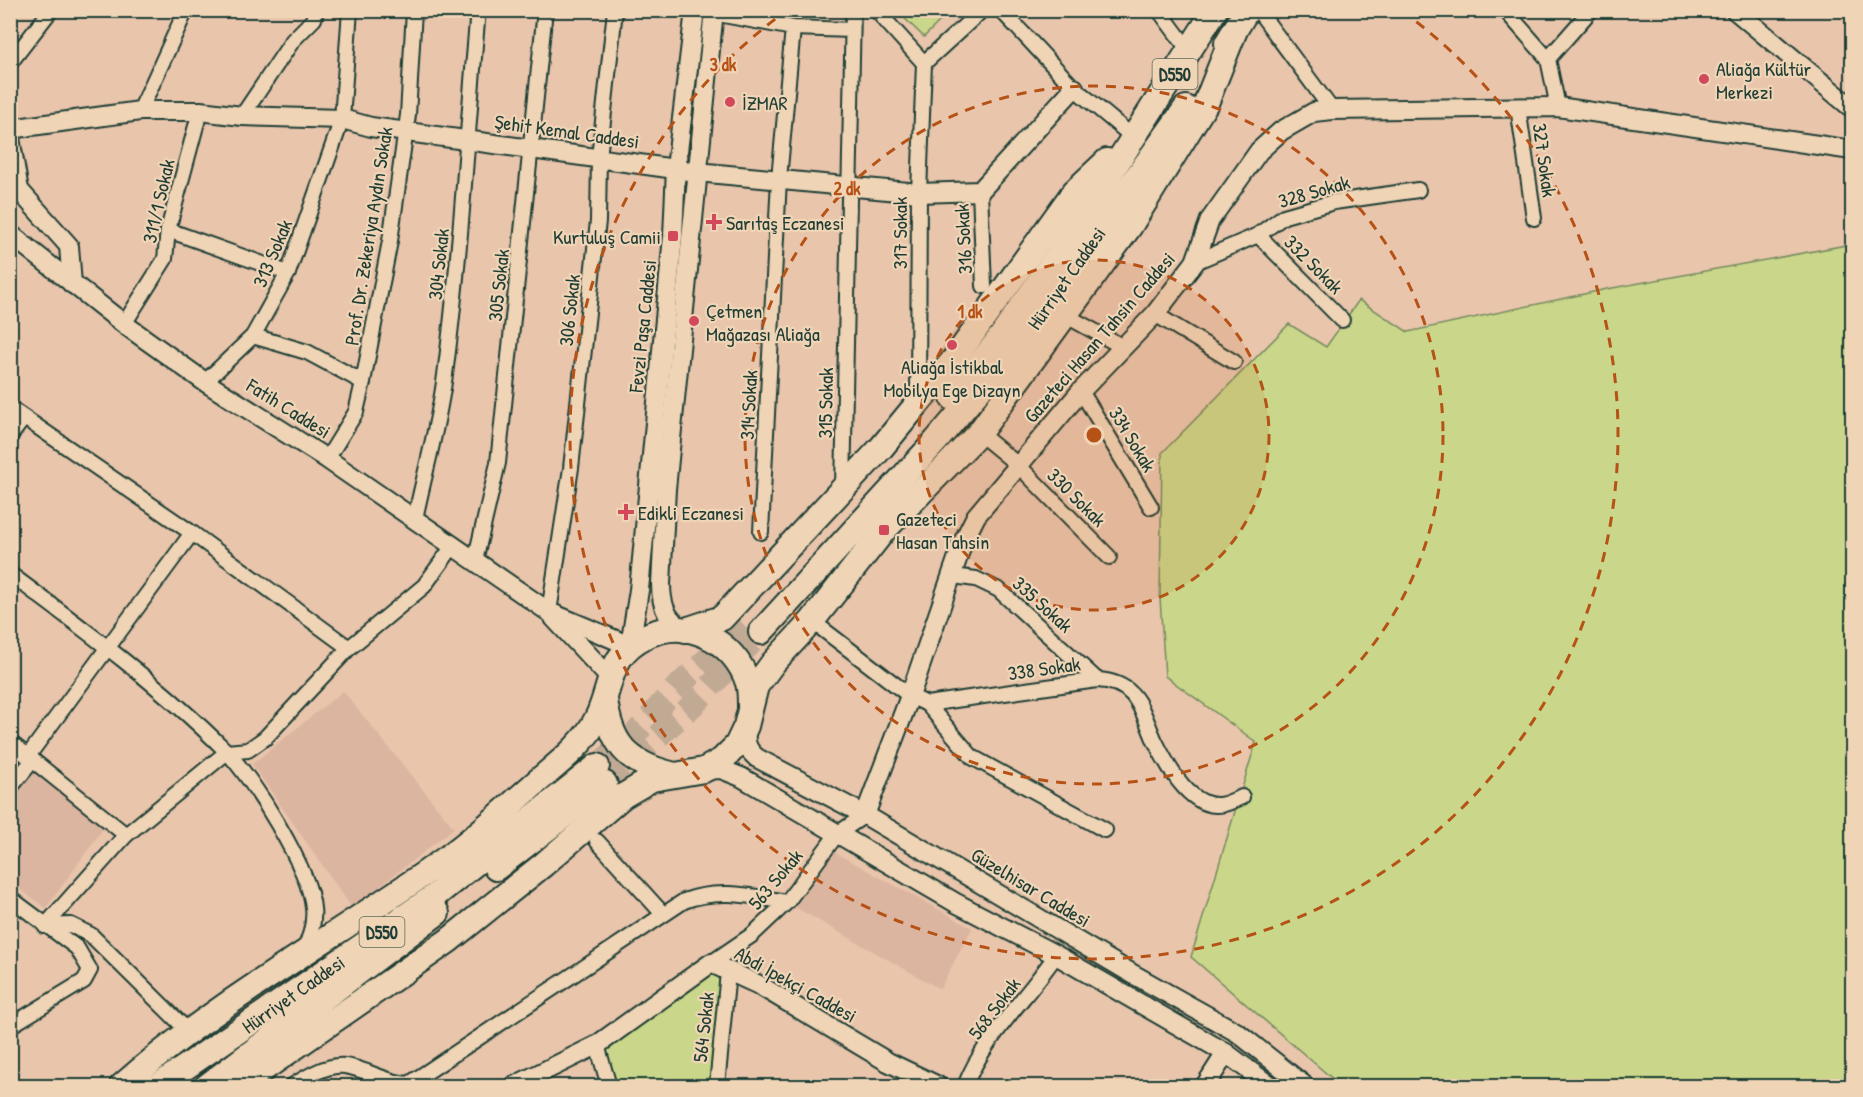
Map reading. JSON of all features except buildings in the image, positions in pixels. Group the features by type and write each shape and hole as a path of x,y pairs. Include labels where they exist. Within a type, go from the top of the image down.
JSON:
{"highway":[{"name":"Hürriyet Caddesi","path":"1215,10 1051,265 1000,338 944,410 756,625 936,441 1014,349 1208,76 1241,20"},
{"path":"239,1086 439,947 544,864 624,796 652,779 670,774 704,770 722,760 737,745 756,686 773,663 812,621 884,530 979,433 1130,226 1206,103 1241,20"},
{"path":"122,1086 190,1033 450,855 529,788 584,739 597,719 617,660 630,646 657,633 686,630 722,618 843,489 918,403 955,358 1074,192 1133,137"},
{"path":"686,630 707,635 726,647 740,664 748,684 748,716"},
{"path":"607,688 607,720 616,741 630,757 649,769 670,774"},
{"name":"Hürriyet Caddesi","path":"159,1086 432,898 601,775 207,1086"}],"street":[{"path":"12,56 51,10"},
{"path":"140,111 186,10"},
{"path":"242,116 293,40 314,19 315,10"},
{"name":"313 Sokak","path":"205,382 253,336 288,273 342,119 350,10"},
{"name":"Prof. Dr. Zekeriya Aydın Sokak","path":"327,459 356,412 363,382 390,240 404,129 408,115 414,10"},
{"name":"304 Sokak","path":"415,519 445,378 465,199 466,140 478,10"},
{"name":"305 Sokak","path":"475,561 498,463 545,10"},
{"name":"306 Sokak","path":"549,612 571,468 597,233 599,158 615,10"},
{"name":"Fevzi Paşa Caddesi","path":"630,646 639,590 673,236 676,168 694,10"},
{"name":"315 Sokak","path":"843,489 853,10"},
{"path":"876,10 924,63 982,10"},
{"path":"1001,10 1074,88 1133,137"},
{"path":"1159,10 1190,52"},
{"path":"1258,10 1332,110"},
{"path":"1505,10 1548,59 1558,107"},
{"path":"1548,59 1591,10"},
{"path":"1735,10 1851,104"},
{"path":"686,630 670,621 661,596 661,584 666,489 678,394 714,12 793,28 852,30"},
{"name":"314 Sokak","path":"761,532 779,179 793,28"},
{"name":"317 Sokak","path":"918,403 919,193 924,63"},
{"path":"980,191 1074,88"},
{"name":"327 Sokak","path":"1518,107 1533,219"},
{"name":"Gazeteci Hasan Tahsin Caddesi","path":"865,815 910,696 963,542 976,516 1081,391 1155,314 1195,262 1210,220 1259,151 1281,131 1314,112 1332,110 1558,107 1852,150"},
{"name":"Şehit Kemal Caddesi","path":"10,129 140,111 200,111 242,116 342,119 371,127 404,129 466,140 698,172 919,193 980,191"},
{"name":"311/1 Sokak","path":"124,324 165,259 168,230 200,111"},
{"path":"10,138 19,190 69,246 72,284"},
{"name":"328 Sokak","path":"1195,262 1258,235 1284,216 1334,202 1418,189"},
{"name":"316 Sokak","path":"980,191 984,286"},
{"path":"168,230 288,273"},
{"name":"Fatih Caddesi","path":"10,234 124,324 205,382 327,459 549,612 630,646"},
{"name":"332 Sokak","path":"1258,235 1342,320"},
{"path":"1155,314 1234,362"},
{"path":"1065,315 1124,347"},
{"path":"253,336 307,352 363,382"},
{"name":"334 Sokak","path":"1081,391 1151,507"},
{"path":"10,408 192,533 349,648"},
{"path":"10,436 24,418"},
{"name":"330 Sokak","path":"979,433 1018,465 1109,557"},
{"path":"10,788 192,533"},
{"path":"45,926 126,835 226,752 248,750 265,738 349,648 424,586 453,546"},
{"path":"10,574 108,648 226,752 267,808 311,894 313,928 301,957"},
{"name":"335 Sokak","path":"953,576 976,579 999,590 1097,680"},
{"name":"Fatih Caddesi","path":"549,612 607,688"},
{"path":"812,621 910,696 927,704 972,757 1105,830"},
{"name":"338 Sokak","path":"927,704 1097,680 1114,681 1138,701 1166,759 1187,790 1197,800 1216,806 1242,797"},
{"name":"Güzelhisar Caddesi","path":"748,716 745,742 749,752 757,758 865,815 1238,1034 1305,1086"},
{"path":"10,742 126,835"},
{"path":"704,770 721,769 741,777 956,903 1056,955 1226,1053 1270,1086"},
{"name":"563 Sokak","path":"711,963 752,935 787,902 837,834 865,815"},
{"path":"597,841 663,914"},
{"path":"292,1086 327,1068 345,1066 398,1083 410,1084 684,901 704,894 722,893 787,902"},
{"path":"10,898 77,948 90,970 84,981 10,1026"},
{"path":"45,926 71,925 91,935 190,1033"},
{"name":"568 Sokak","path":"965,1086 971,1071 1016,1005 1035,986 1056,955"},
{"name":"Abdi İpekçi Caddesi","path":"514,1086 597,1045 711,963 759,985 888,1062 934,1085"},
{"name":"564 Sokak","path":"717,1086 728,972"},
{"path":"597,1045 609,1086"},
{"path":"1205,1086 1226,1053"},
{"path":"911,1086 934,1085"}],"shaded area":[{"path":"343,691 454,828 352,908 252,764"},
{"path":"34,769 108,822 46,908 11,883 11,801"},
{"path":"832,851 972,928 940,989 791,905"}],"green space":[{"path":"897,11 950,11 924,37"},
{"path":"1852,244 1852,1086 1341,1086 1191,957 1256,742 1165,676 1160,598 1162,453 1289,324 1326,347 1359,300 1408,332 1607,289"},
{"path":"711,963 728,972 717,1086 609,1086 597,1045"}],"tunnel":[{"path":"597,766 636,733 674,690 751,619"},
{"path":"605,784 695,703 761,632"}],"place":[{"name":"Aliağa Kültür Merkezi","path":"1704,79"},
{"name":"İZMAR","path":"730,102"},
{"name":"Sarıtaş Eczanesi","path":"714,222"},
{"name":"Kurtuluş Camii","path":"673,236"},
{"name":"Çetmen Mağazası Aliağa","path":"694,321"},
{"name":"Aliağa İstikbal Mobilya Ege Dizayn","path":"952,345"},
{"name":"Edikli Eczanesi","path":"626,512"},
{"name":"Gazeteci Hasan Tahsin","path":"884,530"}]}
